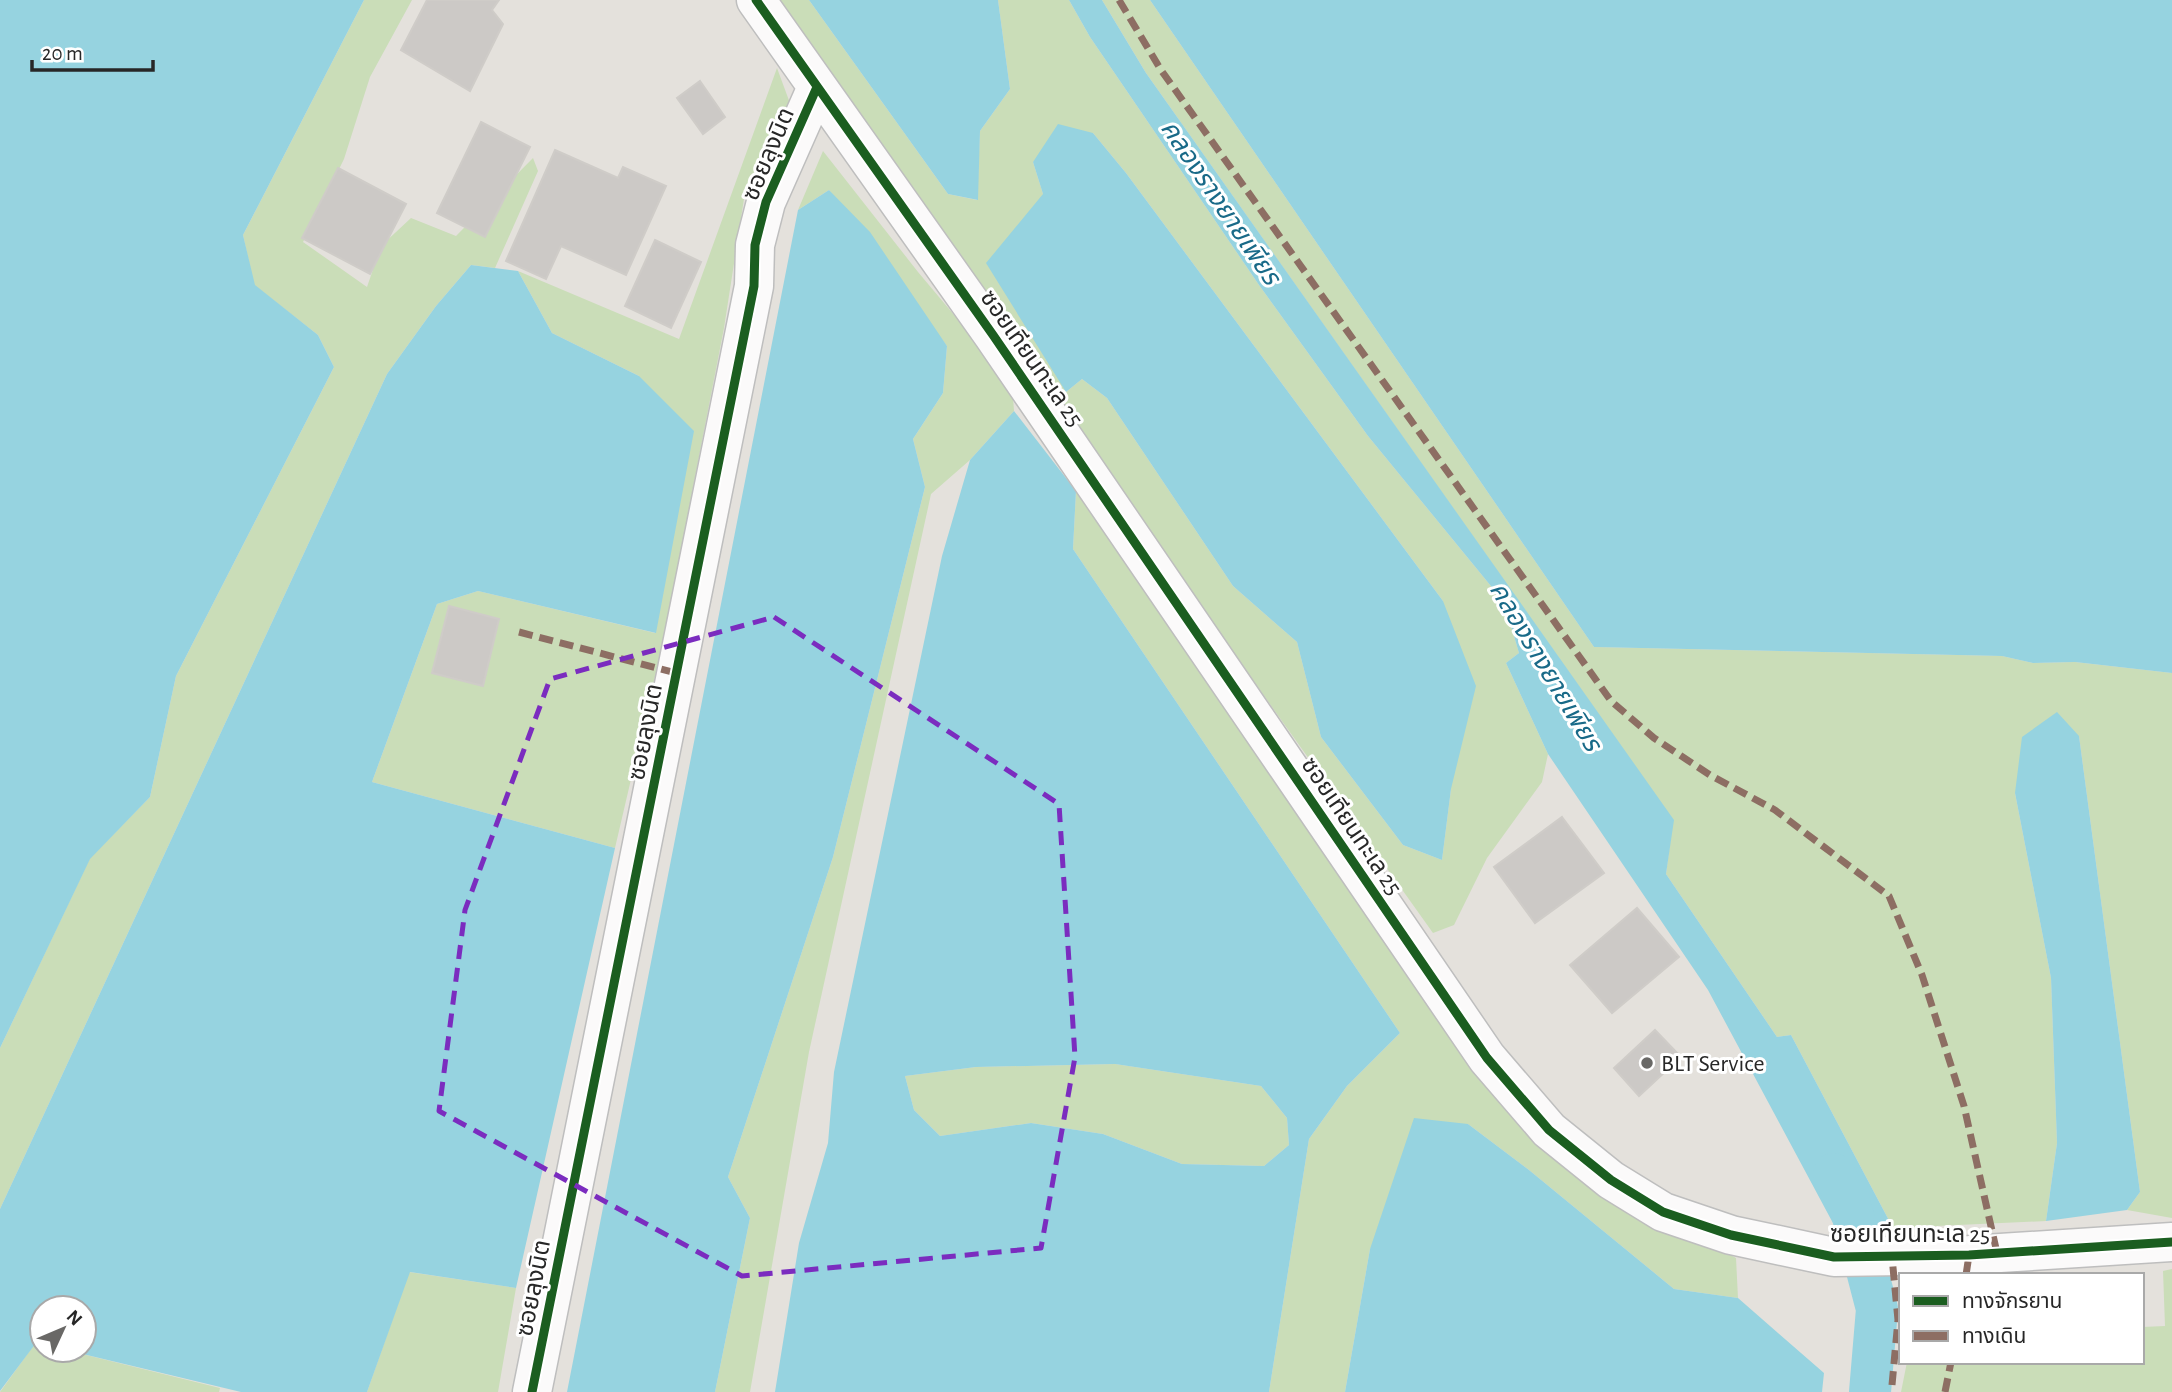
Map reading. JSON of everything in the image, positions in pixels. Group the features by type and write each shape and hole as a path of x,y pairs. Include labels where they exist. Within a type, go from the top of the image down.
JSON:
{"street":[{"name":"ซอยเทียนทะเล 25","path":"756,0 993,335 1488,1058 1549,1130 1611,1180 1663,1212 1731,1235 1834,1256 1969,1255 2172,1242"},
{"name":"ซอยลุงนิต","path":"532,1392 754,286 755,245 766,202 817,87"}],"highlighted area":[{"path":"774,617 1059,804 1075,1057 1041,1248 742,1276 439,1111 465,910 550,679"}],"green space":[{"path":"364,0 412,0 370,77 344,159 303,242 367,287 381,246 411,218 456,236 533,158 538,171 495,268 471,265 436,306 387,374 0,1209 0,1048 90,858 150,797 176,676 334,367 318,335 254,285 243,235"},
{"path":"778,0 809,0 948,194 977,200 980,131 1010,89 998,0 1069,0 1090,37 1259,285 1368,436 1504,602 1519,653 1506,663 1548,754 1542,782 1487,858 1454,925 1433,933 1235,655 1082,430","holes":["1093,133 1126,173 1443,601 1451,789 1442,860 1403,845 1321,737 1297,642 1233,586 1107,398 1082,379 1066,392 1043,194 1033,162"]},
{"path":"1102,0 1150,0 1594,647 2002,656 2033,663 2075,662 2172,673 2172,1218 2127,1210 2140,1192 2079,736 2015,793 2051,978 2057,1143 2046,1221 1893,1228 1791,1035 1777,1037 1666,874 1673,820 1146,73"},
{"path":"777,68 794,114 746,186 724,328 663,642 615,848 372,782 437,604 478,591 655,633 639,376 552,333 518,271 679,339"},
{"path":"823,151 918,272 1012,384 1014,411 970,460 931,494 809,1052 750,1392 715,1392 750,1218 728,1177 833,857 925,487 913,439 943,393 947,346 829,190 798,210"},
{"path":"1076,491 1510,1115 1564,1167 1736,1258 1738,1298 1674,1289 1529,1170 1468,1124 1370,1249 1345,1392 1269,1392 1309,1139 1347,1086 1400,1033 1073,549"},
{"path":"1115,1064 1261,1086 1287,1118 1289,1145 1264,1166 1182,1164 1103,1134 1031,1123 940,1136 914,1110 905,1076 976,1067"},
{"path":"2172,1269 2172,1392 1901,1392 1907,1364 2144,1364 2144,1327 2165,1326 2163,1271"},
{"path":"409,1272 516,1288 498,1392 367,1392"},
{"path":"28,1353 28,1364 98,1364 98,1358 220,1388 219,1392 0,1392"}],"water":[{"path":"0,0 364,0 243,235 255,285 318,335 334,367 176,676 150,797 90,859 0,1048"},
{"path":"809,0 998,0 1010,89 980,131 978,200 948,194"},
{"path":"1069,0 1102,0 1146,73 1674,820 1666,874 1777,1037 1791,1035 1893,1228 1834,1225 1708,990 1548,754 1506,663 1519,653 1504,602 1368,436 1259,285 1090,37"},
{"path":"1150,0 2172,0 2172,673 2075,662 2033,663 2002,656 1594,647"},
{"path":"1058,124 1093,133 1126,173 1443,601 1476,686 1451,789 1442,860 1403,845 1321,737 1297,642 1233,586 1107,398 1082,379 1066,392 986,263 1043,194 1033,162"},
{"path":"829,190 870,232 947,346 943,393 913,439 925,487 833,857 728,1177 750,1218 715,1392 567,1392 798,210"},
{"path":"471,265 518,271 552,333 639,376 694,431 656,633 478,591 437,604 372,782 615,848 516,1288 410,1272 367,1392 241,1392 98,1358 98,1294 28,1294 28,1354 0,1391 0,1209 387,374 436,306"},
{"path":"1014,411 1076,491 1073,549 1400,1033 1347,1086 1309,1139 1269,1392 775,1392 799,1243 828,1143 834,1072 942,556 970,460","holes":["1115,1064 1261,1086 1287,1118 1289,1145 1264,1166 1182,1164 1103,1134 1031,1123 940,1136 914,1110 905,1076 976,1067"]},
{"path":"2057,712 2079,736 2140,1192 2127,1210 2046,1221 2057,1143 2051,978 2015,793 2022,737"},
{"path":"1414,1118 1468,1124 1529,1170 1674,1289 1738,1298 1824,1373 1822,1392 1345,1392 1370,1249"}],"building":[{"path":"427,0 499,0 492,10 503,24 470,91 401,50"},
{"path":"700,81 725,117 703,134 677,98"},
{"path":"481,122 530,147 485,237 437,213"},
{"path":"555,150 618,178 623,167 666,186 626,275 561,246 546,279 506,261"},
{"path":"338,168 406,204 370,274 302,238"},
{"path":"655,240 701,262 671,328 625,306"},
{"path":"449,606 499,619 483,686 432,673"},
{"path":"1562,817 1604,873 1535,923 1494,867"},
{"path":"1637,908 1679,957 1612,1013 1570,965"},
{"name":"BLT Service","path":"1655,1030 1681,1057 1639,1096 1614,1068"}],"waterway":[{"name":"คลองรางยายเพียร","path":"1834,1174 1850,1205 1877,1309 1870,1392"}],"marked path":[{"path":"1119,0 1161,70 1611,701 1654,738 1710,775 1775,810 1889,896 1922,975 1964,1106 1997,1253"},
{"path":"519,632 676,673"},
{"path":"1966,1273 1969,1255"},
{"path":"1892,1257 1898,1320 1892,1385"},
{"path":"1945,1392 1951,1364"}],"cycle path":[{"path":"756,0 993,335 1487,1058 1549,1130 1611,1180 1663,1212 1731,1235 1834,1257 1969,1255 2172,1242"},
{"path":"532,1392 754,286 755,245 766,202 817,87"}],"place":[{"name":"BLT Service","path":"1647,1063"}]}
